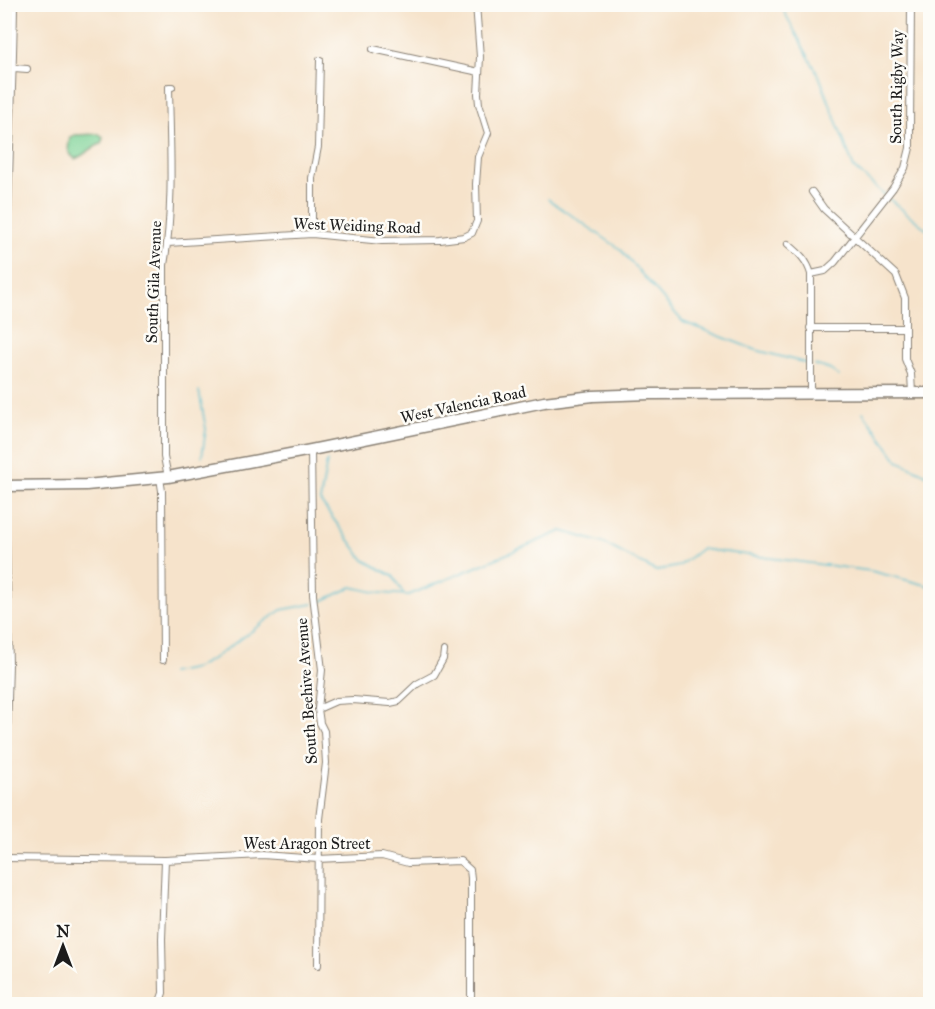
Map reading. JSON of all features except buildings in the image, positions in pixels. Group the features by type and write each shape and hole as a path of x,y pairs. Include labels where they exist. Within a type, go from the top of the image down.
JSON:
{"main road":[{"name":"West Valencia Road","path":"5,486 79,485 164,477 564,399 616,394 930,393"}],"street":[{"path":"4,295 8,283 6,243 14,68 14,4"},
{"path":"373,49 479,72 476,4"},
{"name":"South Rigby Way","path":"811,274 825,271 835,262 893,188 905,168 910,148 911,4"},
{"path":"312,234 312,178 318,147 320,60"},
{"path":"14,68 27,69"},
{"name":"West Weiding Road","path":"168,243 312,234 389,241 456,239 472,233 477,221 478,157 488,133 479,104 479,72"},
{"name":"South Gila Avenue","path":"163,660 164,265 168,243 171,158 170,87"},
{"path":"812,192 824,209 896,275 905,298 905,359 911,374 912,393"},
{"path":"788,244 802,256 811,274 811,393"},
{"path":"810,328 905,328"},
{"path":"4,343 9,664 4,842"},
{"name":"South Beehive Avenue","path":"311,450 313,594 322,670 318,709 324,731 326,764 319,819 318,965"},
{"path":"318,709 336,701 390,703 399,701 417,684 434,675 444,651"},
{"name":"West Aragon Street","path":"4,858 165,860 262,855 318,859 382,856 408,863 454,860 466,864 471,878 471,1005"},
{"path":"159,1005 163,993 162,939 165,860"}],"green space":[{"path":"99,134 103,138 101,144 75,159 70,154 68,147 70,137"}],"waterway":[{"path":"780,4 820,78 854,168 885,195"},
{"path":"888,198 930,232"},
{"path":"548,199 620,249 683,322 756,350 809,364"},
{"path":"814,365 829,369 839,376"},
{"path":"199,391 206,429 202,456"},
{"path":"863,412 898,461 930,476"},
{"path":"327,461 320,501 364,560 393,576 403,593"},
{"path":"318,603 352,587 379,593 409,595 562,531 603,543 656,571 679,566 701,549 871,571 930,586"},
{"path":"171,673 196,668 214,658 281,610 313,604"}]}
